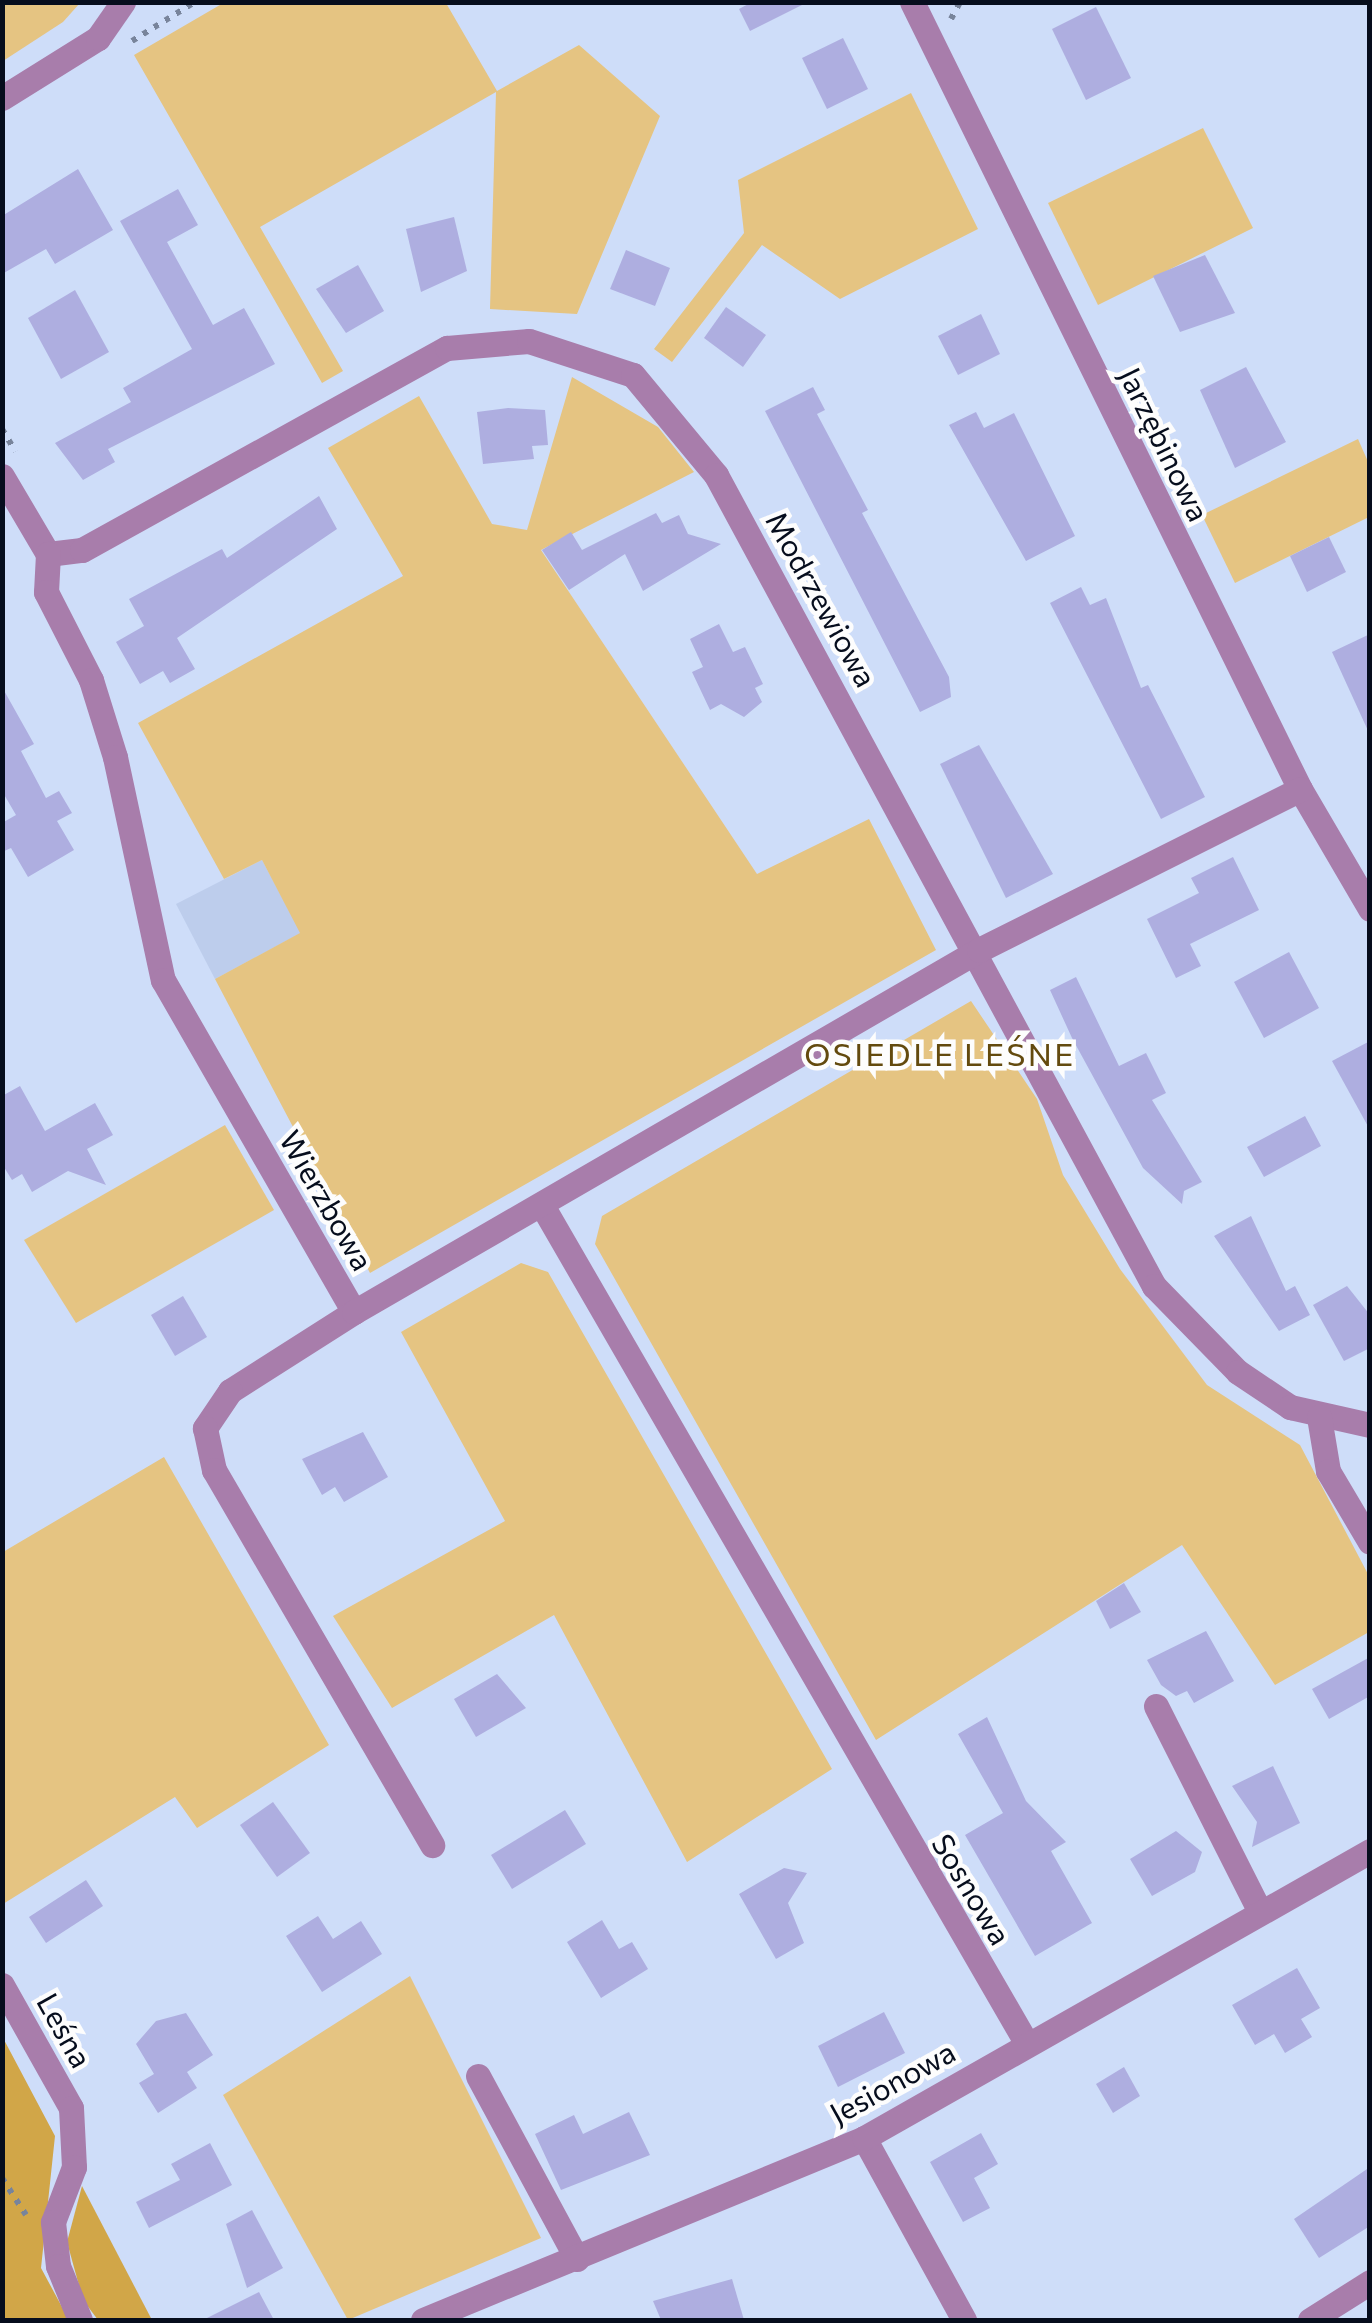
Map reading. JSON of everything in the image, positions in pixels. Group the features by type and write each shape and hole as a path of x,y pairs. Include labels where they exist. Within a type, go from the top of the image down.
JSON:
{"street":[{"path":"2,98 98,38 123,2"},
{"name":"Jarzębinowa","path":"912,2 1300,788 1370,910"},
{"name":"Modrzewiowa","path":"48,554 82,550 447,348 529,341 600,357 659,398 716,475 979,950 1154,1286 1238,1372 1319,1417 1370,1425"},
{"path":"11,467 48,554"},
{"name":"Wierzbowa","path":"48,554 46,592 90,680 114,758 163,980 354,1312 230,1391 206,1428 214,1470 432,1844"},
{"path":"354,1312 543,1207 979,950 1300,788"},
{"name":"Sosnowa","path":"543,1207 862,1766 1026,2044"},
{"path":"1319,1417 1328,1471 1370,1542"},
{"path":"1156,1706 1259,1910"},
{"name":"Jesionowa","path":"422,2320 864,2138 1259,1910 1370,1852"},
{"name":"Leśna","path":"2,1985 71,2108 74,2168 53,2222 58,2266 80,2320"},
{"path":"478,2076 577,2259"},
{"path":"864,2138 964,2320"},
{"path":"1310,2320 1370,2282"}],"path":[{"path":"2,429 11,467"}],"shaded area":[{"path":"225,2 446,3 497,91 579,45 660,116 577,314 490,309 496,92 260,227 343,371 322,383 134,55"},
{"path":"80,3 63,22 3,61 3,4"},
{"path":"911,93 978,229 840,299 762,245 672,362 654,349 744,233 738,180"},
{"path":"1203,128 1253,228 1098,305 1048,203"},
{"path":"572,377 658,427 694,472 541,550 757,874 869,819 936,950 370,1273 215,979 300,933 262,860 224,879 138,723 403,576 328,448 419,396 492,524 527,530"},
{"path":"1358,439 1369,464 1369,517 1235,583 1202,515"},
{"path":"262,860 301,933 215,979 176,904"},
{"path":"971,1001 1037,1099 1063,1175 1120,1269 1207,1385 1300,1445 1369,1576 1369,1632 1275,1685 1182,1545 876,1740 595,1244 602,1216"},
{"path":"225,1125 274,1210 76,1323 24,1240"},
{"path":"521,1263 548,1272 832,1769 687,1862 554,1615 392,1708 333,1616 505,1521 401,1332"},
{"path":"164,1457 329,1745 197,1828 175,1797 3,1904 3,1552"},
{"path":"410,1976 541,2238 348,2320 223,2095"},
{"path":"2,2036 55,2136 41,2268 69,2320 3,2320"},
{"path":"82,2186 152,2320 98,2320 83,2300 67,2242"}],"building":[{"path":"752,2 808,2 750,31 739,9"},
{"path":"1096,7 1131,78 1086,100 1052,29"},
{"path":"843,38 868,89 827,109 802,58"},
{"path":"78,169 113,230 55,264 46,249 2,274 2,216"},
{"path":"178,189 198,225 167,242 213,325 244,308 275,364 108,449 115,462 83,480 55,443 131,402 123,388 192,349 120,221"},
{"path":"454,217 467,271 421,292 406,229"},
{"path":"626,250 670,268 655,306 610,289"},
{"path":"1205,255 1235,313 1180,332 1153,276"},
{"path":"358,265 384,311 346,333 316,289"},
{"path":"75,290 109,352 61,379 28,318"},
{"path":"726,307 766,335 743,367 704,338"},
{"path":"981,314 1000,354 958,375 938,336"},
{"path":"1246,367 1286,442 1235,468 1200,390"},
{"path":"813,387 825,410 817,414 868,510 862,513 949,677 951,697 920,712 765,411"},
{"path":"508,408 545,410 548,445 532,446 534,459 483,464 477,412"},
{"path":"976,412 984,428 1014,413 1075,536 1026,561 949,425"},
{"path":"319,496 337,529 177,638 195,669 170,683 163,671 140,684 116,642 144,626 129,599 222,549 227,558"},
{"path":"656,513 662,523 679,515 688,534 721,544 643,591 625,554 569,590 542,550 571,532 582,550"},
{"path":"1329,537 1346,572 1307,592 1290,556"},
{"path":"1081,587 1090,605 1106,598 1141,688 1148,685 1205,797 1161,819 1050,603"},
{"path":"719,624 733,652 745,647 763,684 755,688 762,702 744,717 721,704 710,710 692,672 703,667 690,639"},
{"path":"1370,634 1370,735 1332,652"},
{"path":"2,687 34,744 21,751 46,798 59,791 72,813 57,821 74,850 28,877 11,848 2,852 2,823 16,815 2,791"},
{"path":"979,745 1053,874 1006,898 940,764"},
{"path":"1233,857 1259,910 1190,944 1201,966 1176,978 1147,919 1199,893 1191,878"},
{"path":"1289,952 1319,1008 1264,1038 1234,982"},
{"path":"1076,977 1119,1066 1146,1053 1166,1093 1152,1100 1202,1182 1184,1191 1182,1204 1143,1168 1072,1038 1050,990"},
{"path":"1370,1041 1370,1130 1332,1061"},
{"path":"20,1086 45,1131 95,1103 113,1135 87,1149 106,1185 68,1171 32,1192 22,1174 12,1180 2,1164 2,1096"},
{"path":"1305,1116 1321,1146 1264,1177 1247,1147"},
{"path":"1251,1216 1286,1291 1295,1286 1310,1315 1279,1331 1214,1236"},
{"path":"1347,1286 1370,1315 1370,1348 1344,1361 1313,1305"},
{"path":"183,1296 207,1337 175,1356 151,1315"},
{"path":"363,1432 388,1477 344,1502 335,1487 322,1495 302,1459"},
{"path":"1124,1583 1141,1612 1110,1629 1096,1601"},
{"path":"1206,1631 1234,1681 1194,1703 1187,1691 1176,1696 1161,1685 1147,1660"},
{"path":"1370,1657 1370,1696 1329,1719 1312,1689"},
{"path":"497,1674 526,1708 476,1737 454,1699"},
{"path":"987,1717 1026,1801 1066,1842 1051,1851 1092,1923 1035,1956 965,1835 1003,1813 958,1734"},
{"path":"1273,1766 1300,1823 1252,1847 1257,1822 1232,1786"},
{"path":"273,1802 310,1853 277,1877 240,1825"},
{"path":"565,1810 586,1844 512,1889 491,1855"},
{"path":"1176,1831 1202,1852 1195,1872 1152,1896 1130,1859"},
{"path":"784,1868 807,1873 788,1903 804,1943 776,1959 739,1894"},
{"path":"86,1880 103,1906 46,1943 29,1917"},
{"path":"318,1916 333,1939 361,1921 382,1954 322,1992 286,1936"},
{"path":"602,1920 619,1949 632,1942 648,1969 601,1998 567,1942"},
{"path":"1297,1968 1320,2008 1301,2019 1312,2037 1285,2053 1274,2034 1255,2045 1232,2005"},
{"path":"884,2012 905,2053 838,2087 818,2046"},
{"path":"186,2013 213,2055 187,2072 197,2088 158,2113 139,2083 154,2074 136,2044 156,2021"},
{"path":"1124,2067 1140,2096 1113,2113 1096,2084"},
{"path":"629,2112 650,2155 561,2190 535,2134 574,2115 583,2134"},
{"path":"981,2133 998,2164 974,2178 990,2208 963,2222 930,2162"},
{"path":"210,2143 232,2185 149,2228 136,2202 180,2180 171,2164"},
{"path":"1370,2167 1370,2226 1319,2258 1294,2219"},
{"path":"252,2210 283,2268 247,2288 226,2224"},
{"path":"732,2279 744,2320 661,2320 653,2301"},
{"path":"259,2292 274,2320 203,2320"}],"district":[{"name":"OSIEDLE LEŚNE","path":"940,1053"}]}
